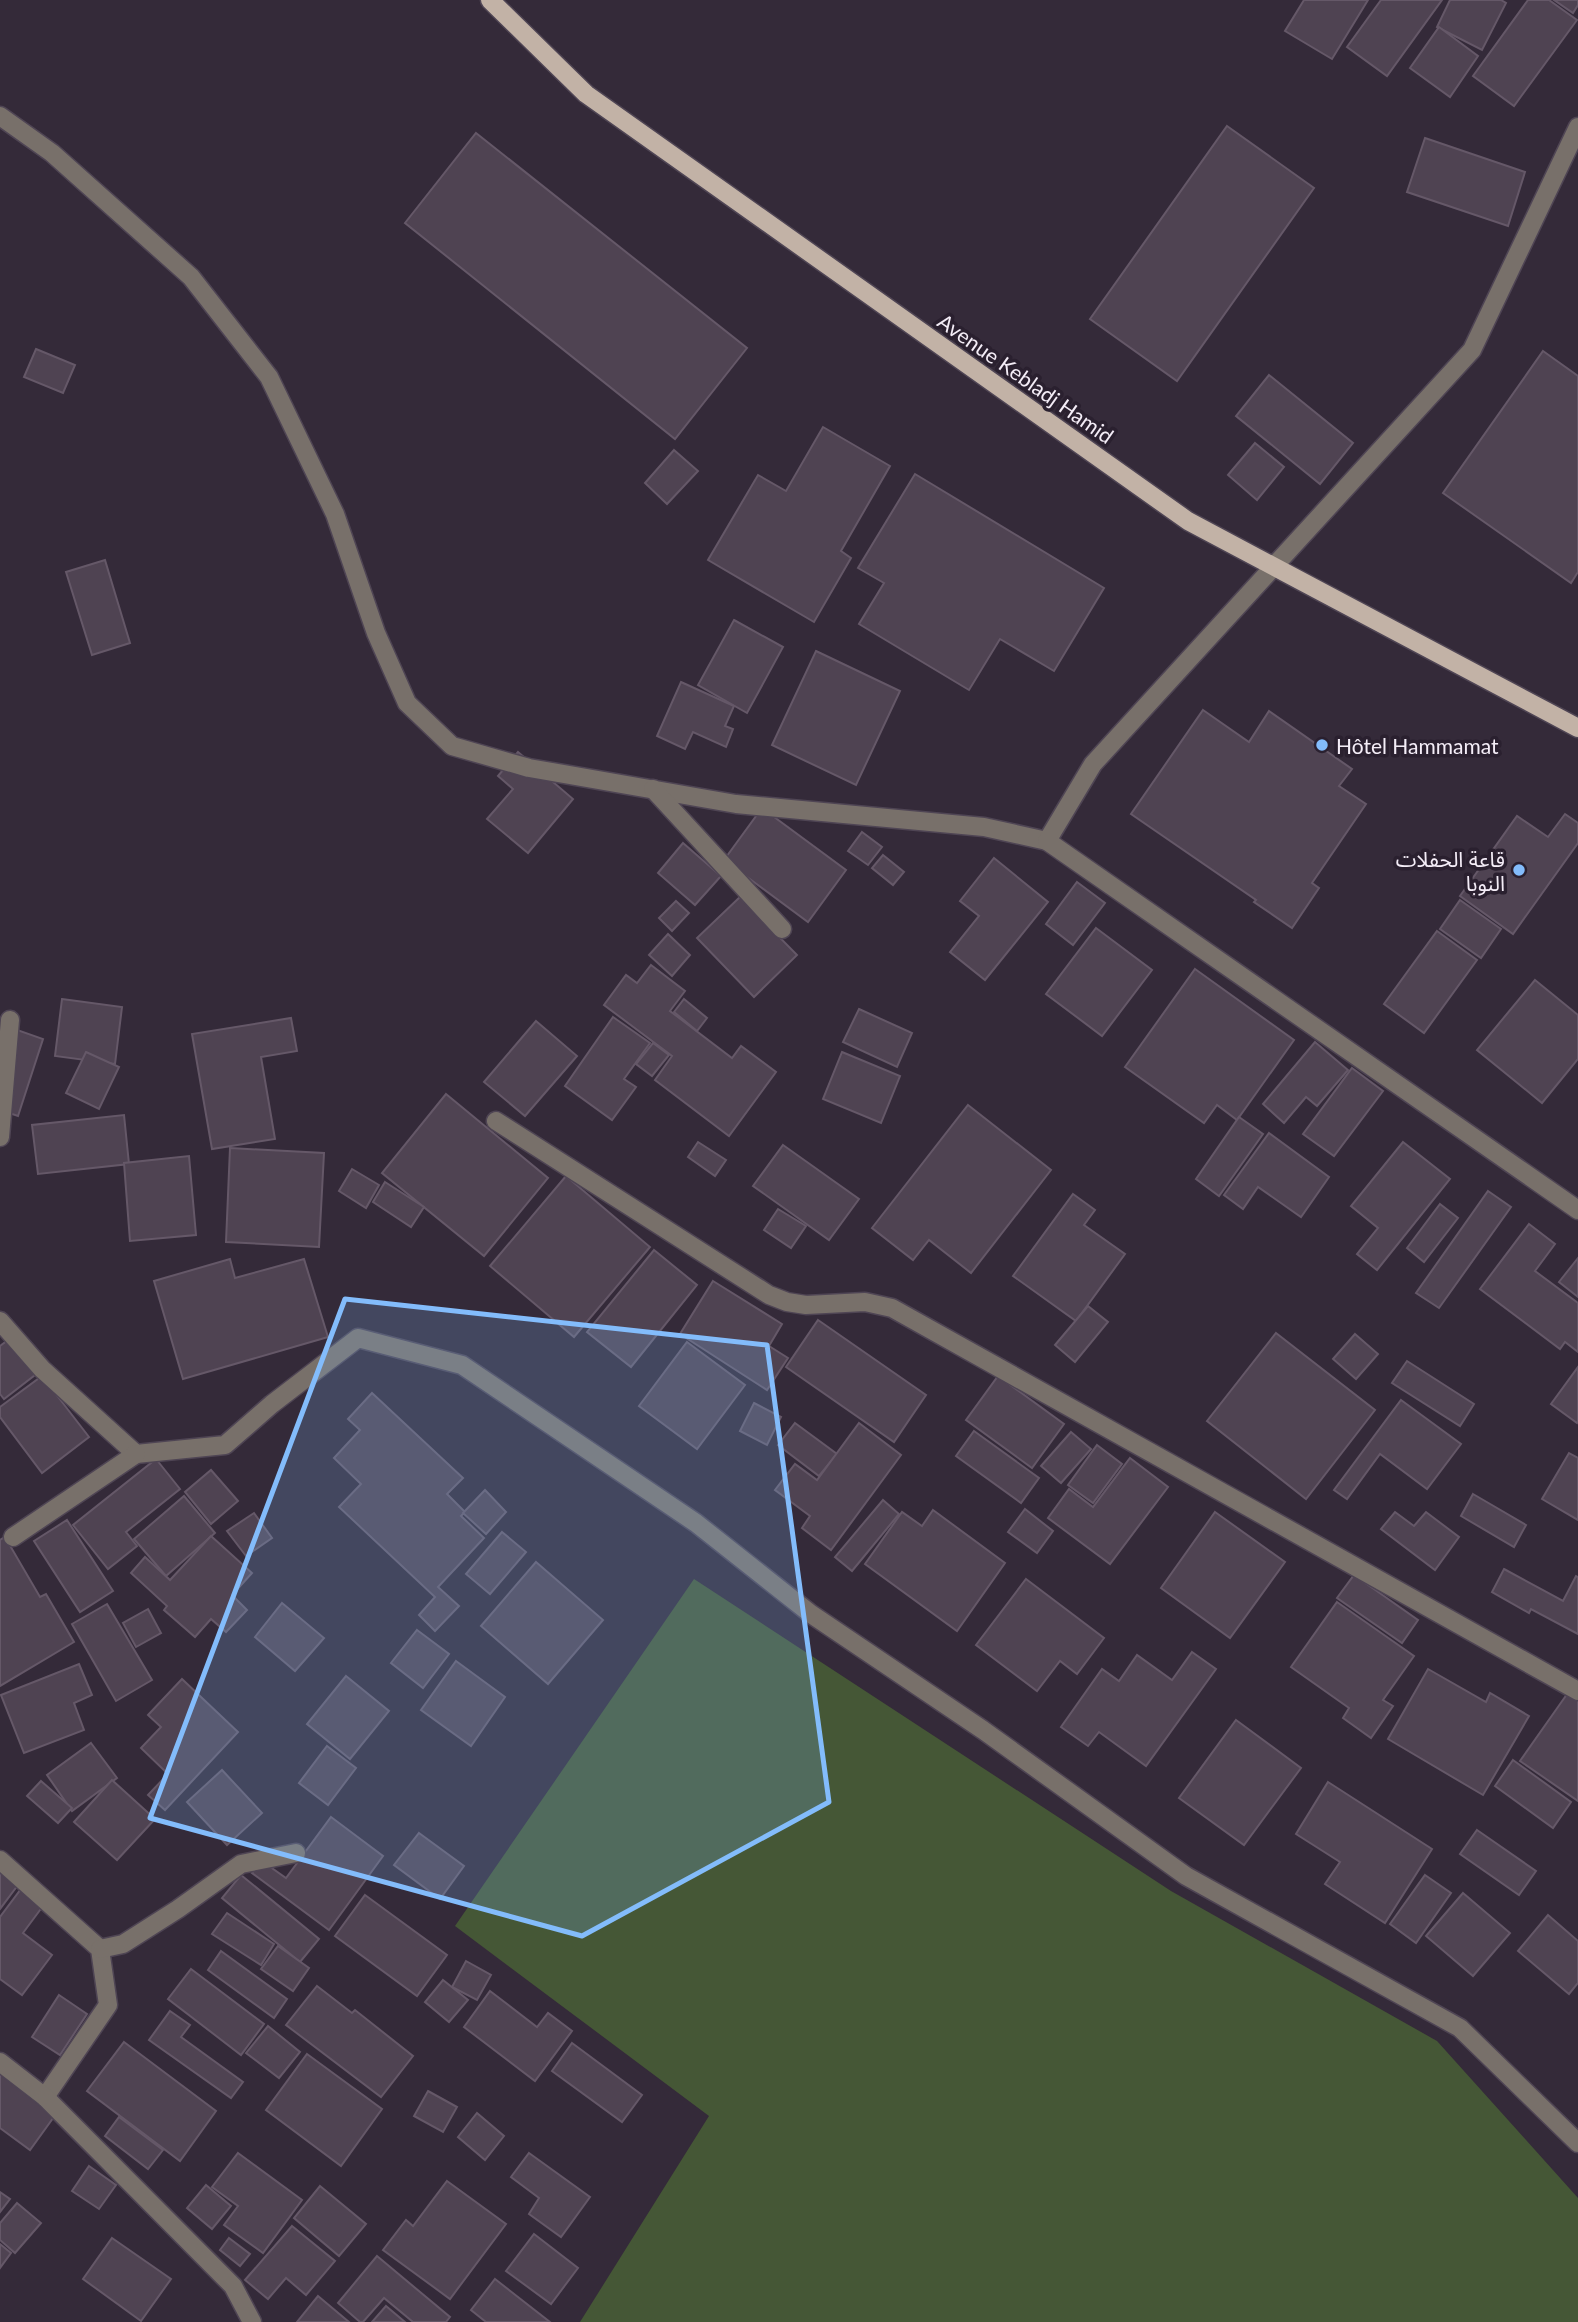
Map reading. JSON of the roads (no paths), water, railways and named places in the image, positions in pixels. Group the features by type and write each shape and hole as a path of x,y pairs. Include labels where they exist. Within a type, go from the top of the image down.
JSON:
{"main road":[{"name":"Avenue Kebladj Hamid","path":"490,0 586,94 1188,521 1578,728"}],"street":[{"path":"0,116 52,153 191,277 269,377 335,514 376,633 407,703 452,746 529,768 736,804 984,827 1047,841 1578,1210"},
{"path":"1047,841 1093,764 1472,350 1578,127"},
{"path":"653,789 782,929"},
{"path":"0,1137 10,1020"},
{"path":"496,1122 769,1295 806,1305 865,1302 891,1308 1578,1691"},
{"path":"0,1321 43,1369 136,1454"},
{"path":"13,1538 136,1454 225,1445 272,1404 358,1338 462,1365 696,1523 810,1614 983,1730 1186,1876 1460,2028 1578,2143"},
{"path":"100,1949 123,1944 241,1864 296,1853"},
{"path":"0,1860 100,1949 108,2005 45,2097"},
{"path":"0,2062 45,2097 233,2286 252,2322"}],"place":[{"name":"Hôtel Hammamat","path":"1322,745"},
{"name":"قاعة الحفلات النوبا","path":"1519,870"}]}
